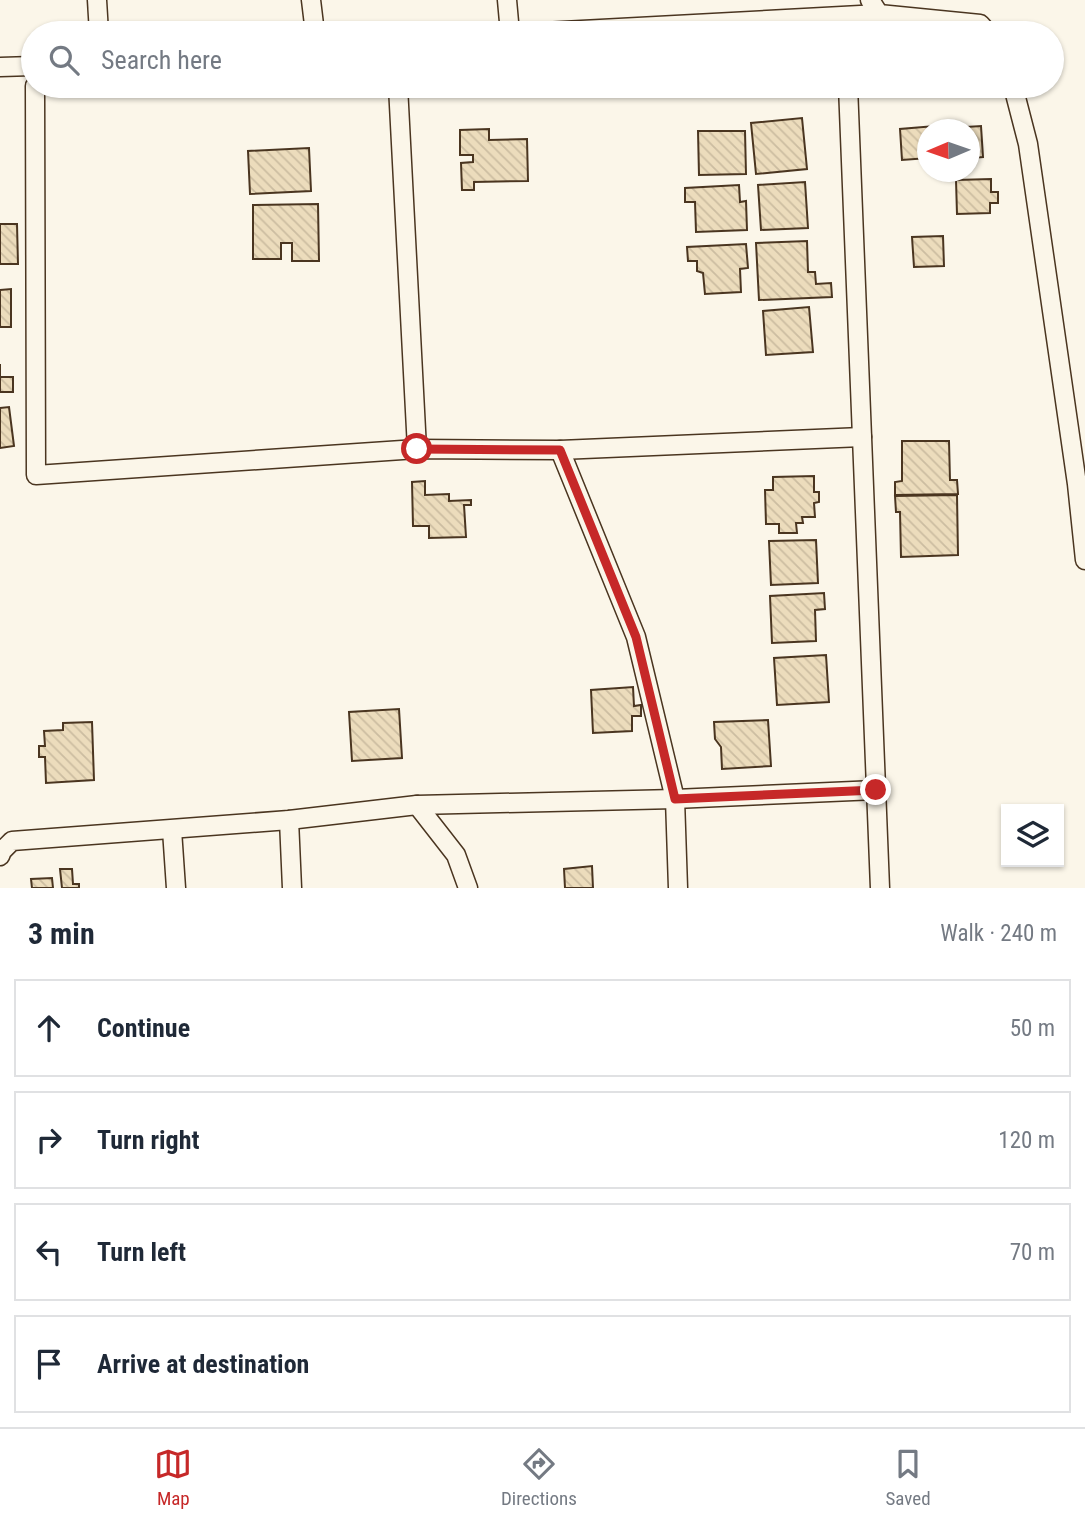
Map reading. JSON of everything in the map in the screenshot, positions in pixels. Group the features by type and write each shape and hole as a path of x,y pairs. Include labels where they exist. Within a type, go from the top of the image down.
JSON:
{"street":[{"path":"97,0 98,21"},
{"path":"311,0 314,21"},
{"path":"507,0 509,21"},
{"path":"851,21 875,7 961,21"},
{"path":"0,67 21,66"},
{"path":"35,98 36,475 417,449 560,450 862,437"},
{"path":"399,98 417,449"},
{"path":"848,98 880,888"},
{"path":"1016,98 1028,144 1077,484 1085,559"},
{"path":"560,450 636,637 675,799 678,888"},
{"path":"0,856 12,841 289,820 417,805 675,799 876,790"},
{"path":"417,805 456,855 468,888"},
{"path":"289,820 292,888"},
{"path":"172,830 176,888"}],"building":[{"path":"802,118 807,169 756,174 751,123"},
{"path":"980,126 983,157 980,157"},
{"path":"917,128 917,159 902,160 900,129"},
{"path":"489,129 489,140 527,139 528,181 474,182 474,190 462,190 461,163 473,162 473,155 460,155 460,130"},
{"path":"698,131 745,131 746,174 699,175"},
{"path":"309,148 311,191 250,194 248,151"},
{"path":"980,179 991,179 991,192 998,192 998,203 990,203 990,213 957,214 956,182 980,182"},
{"path":"805,182 808,228 761,230 758,185"},
{"path":"739,185 740,202 746,201 747,230 696,232 695,202 685,202 685,188"},
{"path":"318,204 319,261 292,261 292,243 281,243 281,259 253,259 253,205"},
{"path":"0,224 17,224 18,264 0,264"},
{"path":"943,236 944,266 914,267 912,237"},
{"path":"807,241 808,272 815,272 816,284 831,283 832,297 759,300 756,243"},
{"path":"746,244 748,268 740,269 741,292 705,294 703,273 697,271 697,261 688,261 687,247"},
{"path":"11,289 11,327 0,327 0,290"},
{"path":"809,307 813,352 766,355 763,311"},
{"path":"0,377 13,377 13,392 0,392"},
{"path":"9,407 14,446 0,448 0,408"},
{"path":"902,441 949,441 950,480 957,480 958,494 895,495 895,482 902,481"},
{"path":"814,476 814,492 819,492 819,502 814,503 815,517 802,517 803,523 796,523 797,533 779,533 779,524 766,524 765,490 773,490 773,477"},
{"path":"425,481 425,495 449,494 449,501 471,500 471,505 464,505 466,537 429,538 429,526 413,526 412,482"},
{"path":"957,495 958,555 901,557 900,512 896,512 895,496"},
{"path":"816,540 818,583 771,585 769,541"},
{"path":"824,593 825,609 815,610 816,641 772,643 770,596"},
{"path":"826,655 829,702 777,705 774,658"},
{"path":"633,687 634,706 641,705 641,716 632,716 632,731 593,733 591,690"},
{"path":"399,709 402,758 352,761 349,712"},
{"path":"768,720 771,766 722,769 721,747 715,739 714,722"},
{"path":"92,722 94,780 46,783 45,757 39,757 39,746 45,746 44,731 63,730 63,723"},
{"path":"592,866 593,888 565,888 564,869"},
{"path":"60,869 72,869 73,884 79,884 79,888 62,888"},
{"path":"52,878 53,888 32,888 31,879"}],"route":[{"path":"417,449 560,450 636,637 675,799 876,790"}]}
